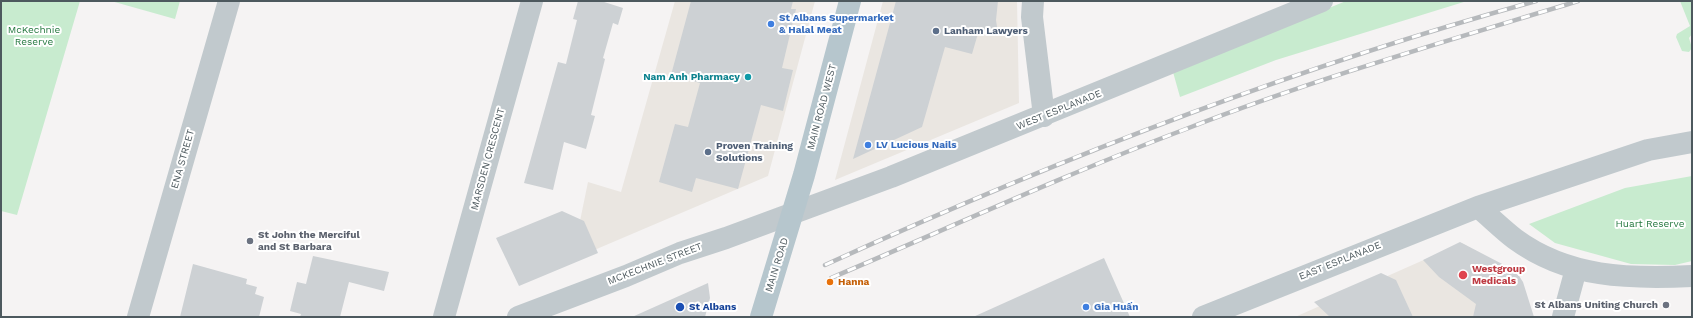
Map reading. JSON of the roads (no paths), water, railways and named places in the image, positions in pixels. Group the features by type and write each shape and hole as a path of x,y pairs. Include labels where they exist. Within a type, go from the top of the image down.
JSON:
{"main road":[{"name":"MAIN ROAD WEST","path":"793,213 850,1"},
{"name":"MAIN ROAD","path":"761,317 793,213"}],"street":[{"name":"ENA STREET","path":"138,317 229,1"},
{"name":"MARSDEN CRESCENT","path":"444,317 532,1"},
{"path":"1033,1 1032,17 1044,116"},
{"name":"WEST ESPLANADE","path":"793,213 891,177 1044,116 1322,1"},
{"name":"EAST ESPLANADE","path":"1203,317 1478,207 1648,150 1692,142"},
{"path":"1478,207 1516,239 1552,259 1576,269 1651,278 1692,276"},
{"name":"MCKECHNIE STREET","path":"518,317 680,253 726,238 793,213"},
{"path":"1563,317 1576,269"}],"railway":[{"path":"825,265 999,189 1175,119 1264,86 1354,56 1445,27 1536,1"},
{"path":"831,278 1096,164 1234,111 1381,61 1578,1"}],"place":[{"name":"St Albans Supermarket & Halal Meat","path":"771,24"},
{"name":"Lanham Lawyers","path":"936,31"},
{"name":"Nam Anh Pharmacy","path":"748,77"},
{"name":"LV Lucious Nails","path":"868,145"},
{"name":"Proven Training Solutions","path":"708,152"},
{"name":"St John the Merciful and St Barbara","path":"250,241"},
{"name":"Westgroup Medicals","path":"1463,275"},
{"name":"Hanna","path":"830,282"},
{"name":"St Albans Uniting Church","path":"1666,305"},
{"name":"St Albans","path":"680,307"},
{"name":"Gia Huấn","path":"1086,307"}],"park label":[{"name":"McKechnie Reserve","path":"34,36"},
{"name":"Huart Reserve","path":"1650,224"}]}
